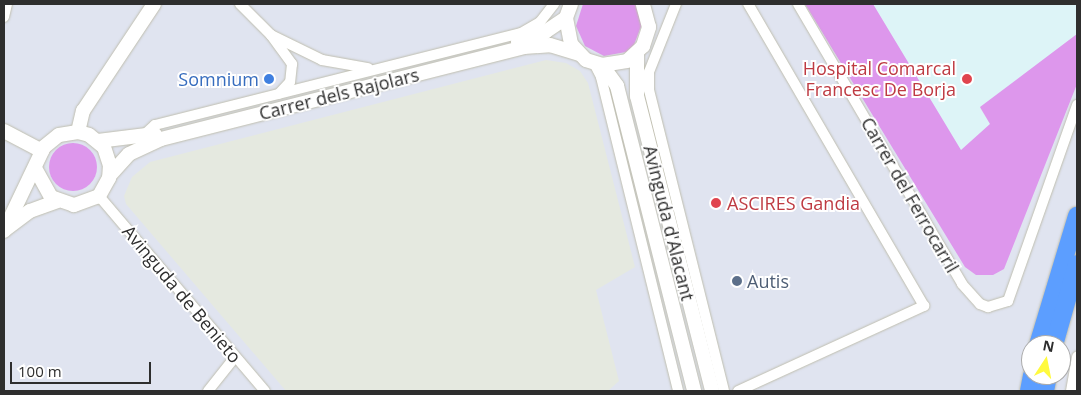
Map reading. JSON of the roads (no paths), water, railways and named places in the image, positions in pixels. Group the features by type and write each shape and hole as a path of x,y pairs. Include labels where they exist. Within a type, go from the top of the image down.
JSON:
{"highway":[{"path":"1041,335 1077,216"},
{"path":"1057,335 1077,264"}],"main road":[{"path":"78,132 84,111 154,4"},
{"path":"571,4 566,18 571,44 579,54"},
{"path":"598,64 621,63 637,53 647,37 648,18 643,4"},
{"name":"Carrer dels Rajolars","path":"98,141 141,138 530,39 566,18"},
{"name":"Carrer dels Rajolars","path":"110,175 144,145 524,47 550,45 579,54 598,64"},
{"name":"Avinguda d'Alacant","path":"637,53 637,96 712,391"},
{"name":"Avinguda d'Alacant","path":"598,64 617,86 694,391"},
{"path":"4,131 42,151"},
{"path":"4,231 36,170 42,151 59,135 78,132 98,141 108,156 110,175 99,196 74,205 57,201 45,192 36,170"},
{"path":"4,231 30,211 57,201"}],"street":[{"path":"4,17 7,4"},
{"path":"240,4 271,35 292,64 290,82 278,94"},
{"path":"141,138 155,125 388,67 530,29 554,4"},
{"path":"648,18 652,4"},
{"name":"Avinguda d'Alacant","path":"676,4 649,72 649,90 724,391"},
{"path":"738,391 924,306 748,4"},
{"name":"Carrer del Ferrocarril","path":"798,4 970,297 988,307 1008,301 1077,105"},
{"path":"271,35 342,67 388,67"},
{"name":"Avinguda d'Alacant","path":"598,64 678,391"},
{"name":"Avinguda de Benieto","path":"99,196 265,391"},
{"path":"208,391 236,357"},
{"path":"1070,391 1077,357"}],"place":[{"name":"Somnium","path":"269,79"},
{"name":"Hospital Comarcal Francesc De Borja","path":"967,79"},
{"name":"ASCIRES Gandia","path":"716,203"},
{"name":"Autis","path":"737,281"}]}
